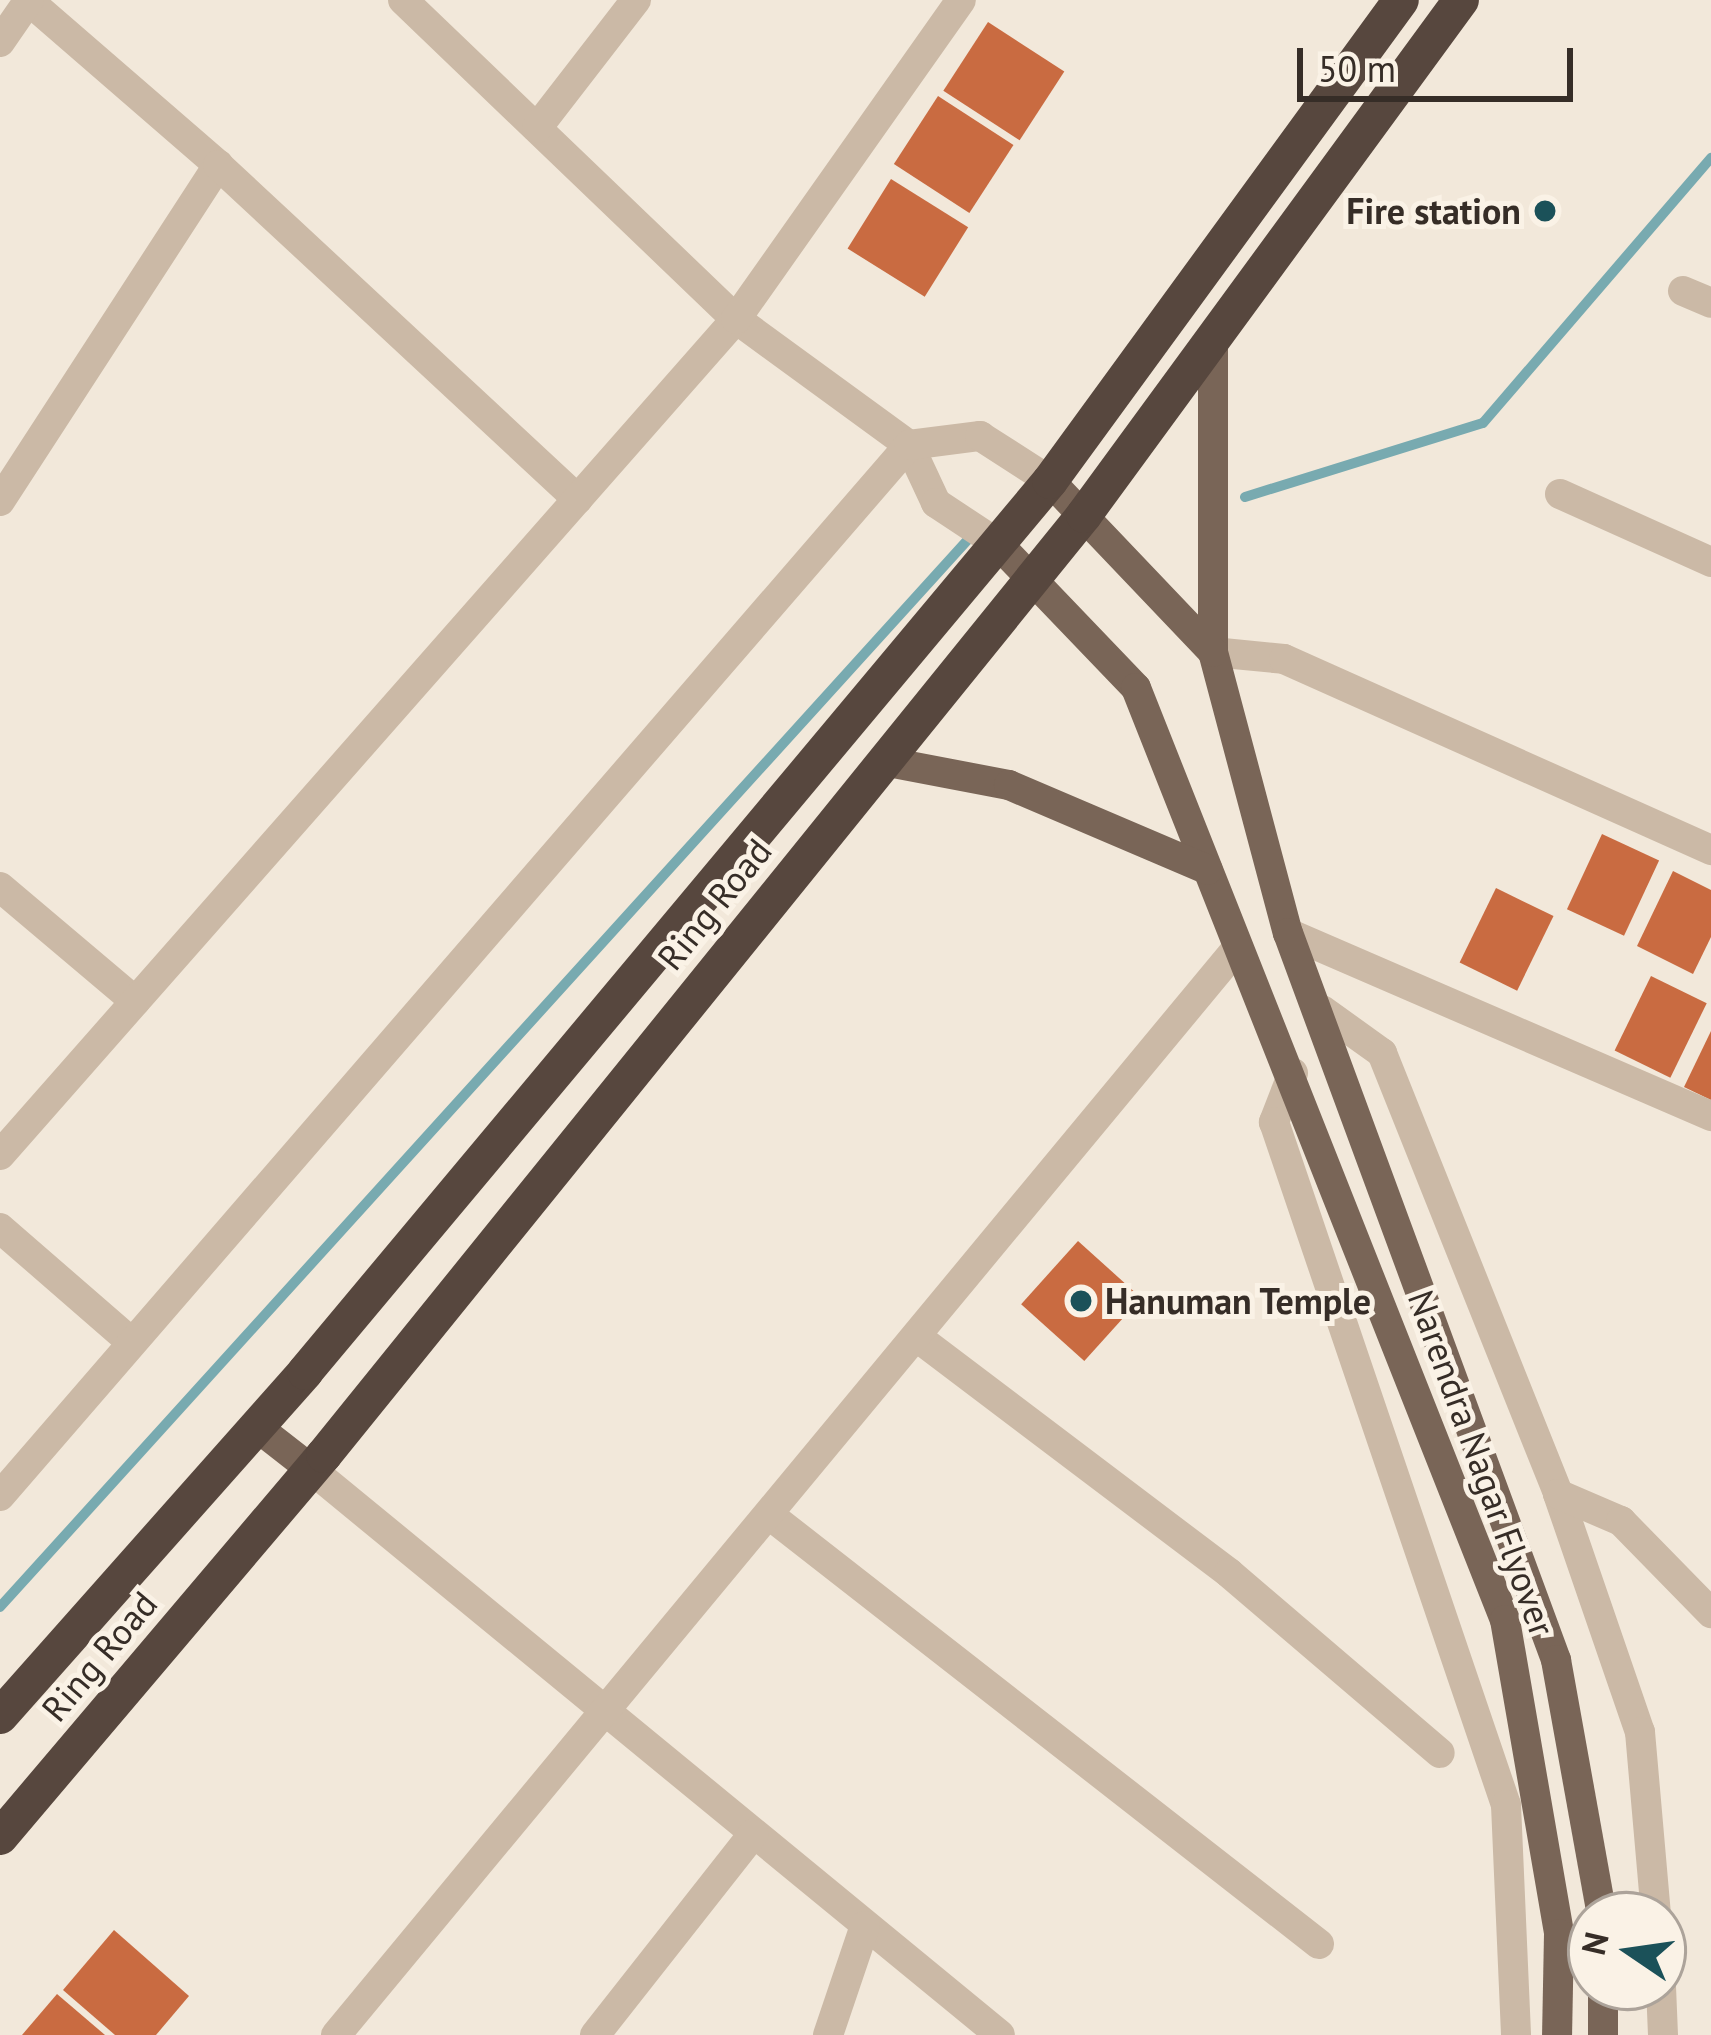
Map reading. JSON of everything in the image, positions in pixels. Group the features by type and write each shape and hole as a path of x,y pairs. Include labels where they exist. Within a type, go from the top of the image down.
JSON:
{"highway":[{"name":"Ring Road","path":"0,1716 257,1427 1050,481 1401,0"},
{"name":"Ring Road","path":"0,1837 312,1470 1084,514 1462,0"}],"main road":[{"path":"1213,652 1214,338"},
{"path":"1050,481 1213,652"},
{"name":"Narendra Nagar Flyover","path":"998,544 1034,575 1136,688 1238,947 1310,1113 1505,1620 1559,1934 1558,2035"},
{"name":"Narendra Nagar Flyover","path":"1213,652 1288,933 1322,1010 1556,1660 1598,1891"},
{"path":"883,761 1009,785 1208,870"},
{"path":"257,1427 312,1470"}],"street":[{"path":"0,42 29,0 218,165 578,499"},
{"path":"403,0 736,319 909,445 937,503 998,544"},
{"path":"537,128 636,0"},
{"path":"0,1155 736,319 961,0"},
{"path":"0,501 218,165"},
{"path":"0,1496 909,445 980,436 1050,481"},
{"path":"1560,494 1711,562"},
{"path":"1213,652 1284,659 1711,850"},
{"path":"0,887 135,1001"},
{"path":"1288,933 1711,1116"},
{"path":"337,2035 921,1340 1238,947"},
{"path":"1322,1010 1382,1053 1558,1493 1640,1732 1654,1891"},
{"path":"1293,1073 1274,1122 1506,1805 1516,2035"},
{"path":"0,1228 131,1342"},
{"path":"921,1340 1229,1573 1440,1753"},
{"path":"312,1470 1000,2035"},
{"path":"1558,1493 1621,1521 1711,1613"},
{"path":"772,1517 1318,1944"},
{"path":"595,2035 753,1834"},
{"path":"827,2035 865,1926"}],"building":[{"path":"988,22 1064,72 1020,140 943,91"},
{"path":"938,96 1013,145 969,213 894,164"},
{"path":"891,179 968,227 925,297 848,249"},
{"path":"1602,834 1659,861 1624,936 1567,909"},
{"path":"1673,871 1711,890 1711,937 1693,974 1637,946"},
{"path":"1496,888 1554,916 1517,991 1460,963"},
{"path":"1651,976 1707,1003 1670,1078 1615,1051"},
{"path":"1711,1031 1711,1100 1684,1087"},
{"name":"Hanuman Temple","path":"1078,1241 1141,1298 1084,1361 1021,1304"},
{"path":"114,1930 189,1996 156,2035 115,2035 63,1990"},
{"path":"57,1994 105,2035 22,2035"}],"waterway":[{"path":"1245,497 1483,423 1711,158"},
{"path":"0,1607 972,535"}],"place":[{"name":"Fire station","path":"1545,211"},
{"name":"Hanuman Temple","path":"1081,1301"}]}
